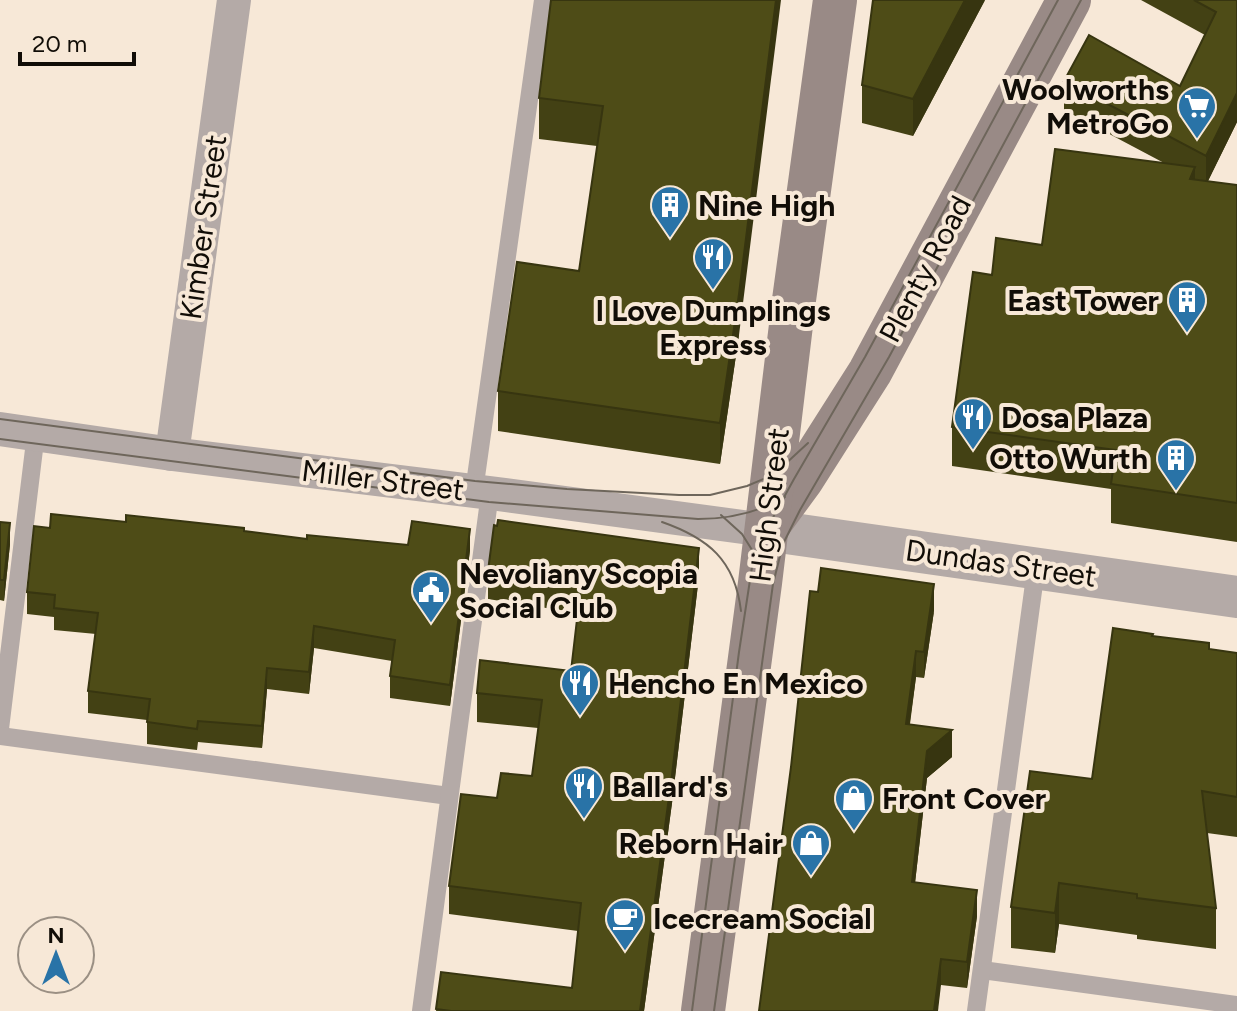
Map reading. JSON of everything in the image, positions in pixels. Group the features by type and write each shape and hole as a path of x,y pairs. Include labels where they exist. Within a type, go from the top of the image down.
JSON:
{"main road":[{"name":"High Street","path":"703,1011 835,0"},
{"name":"Plenty Road","path":"765,530 802,479 870,372 1069,0"}],"street":[{"name":"Kimber Street","path":"172,454 234,0"},
{"name":"Miller Street","path":"0,429 765,530"},
{"name":"Dundas Street","path":"765,530 1237,597"}],"lane":[{"path":"421,1011 543,0"},
{"path":"0,729 36,433"},
{"path":"976,1011 1036,569"},
{"path":"0,736 449,796"},
{"path":"982,970 1237,1005"}],"building":[{"path":"551,0 776,0 720,423 498,391 517,262 579,271 603,106 539,98"},
{"path":"873,0 965,0 913,99 862,85"},
{"path":"1194,0 1237,0 1237,93 1206,156 1064,81 1089,35 1180,86 1216,12"},
{"path":"1055,149 1195,167 1190,179 1237,185 1237,503 1111,484 1116,450 952,427 973,272 992,275 996,238 1042,245"},
{"path":"51,514 126,522 126,515 244,528 244,531 307,539 307,535 408,545 412,521 470,529 450,685 390,676 395,640 314,626 309,672 267,668 262,726 198,721 197,729 147,722 150,699 88,691 98,613 54,608 55,595 27,592 34,526 50,528"},
{"path":"498,520 699,548 640,1011 436,1009 441,972 572,988 581,903 449,886 461,794 497,798 501,773 532,776 542,700 477,693 480,660 571,671 581,585 488,571 494,525 497,526"},
{"path":"0,522 10,523 4,580 0,580"},
{"path":"821,568 934,584 924,652 916,651 906,724 952,730 927,751 912,882 977,890 967,962 941,959 934,1011 759,1011 810,591 818,592"},
{"path":"1113,628 1209,643 1209,649 1237,653 1237,797 1202,791 1216,908 1137,898 1137,894 1059,883 1055,913 1011,907 1030,771 1092,779"}],"tram line":[{"path":"692,1011 739,652 752,567 760,541 865,357 1058,0"},
{"path":"714,1011 773,584 783,544 889,357 1081,0"},
{"path":"0,419 475,481 679,495 710,495 747,486 768,477 808,443"},
{"path":"0,439 489,502 698,519 743,514 785,497"},
{"path":"721,515 742,534 759,561"},
{"path":"662,522 693,535 716,553 733,578 741,611"}],"place":[{"name":"Woolworths MetroGo","path":"1197,140"},
{"name":"Nine High","path":"670,239"},
{"name":"I Love Dumplings Express","path":"713,291"},
{"name":"East Tower","path":"1187,334"},
{"name":"Dosa Plaza","path":"973,451"},
{"name":"Otto Wurth","path":"1176,492"},
{"name":"Nevoliany Scopia Social Club","path":"431,624"},
{"name":"Hencho En Mexico","path":"580,717"},
{"name":"Ballard's","path":"584,820"},
{"name":"Front Cover","path":"854,832"},
{"name":"Reborn Hair","path":"811,877"},
{"name":"Icecream Social","path":"625,952"}]}
